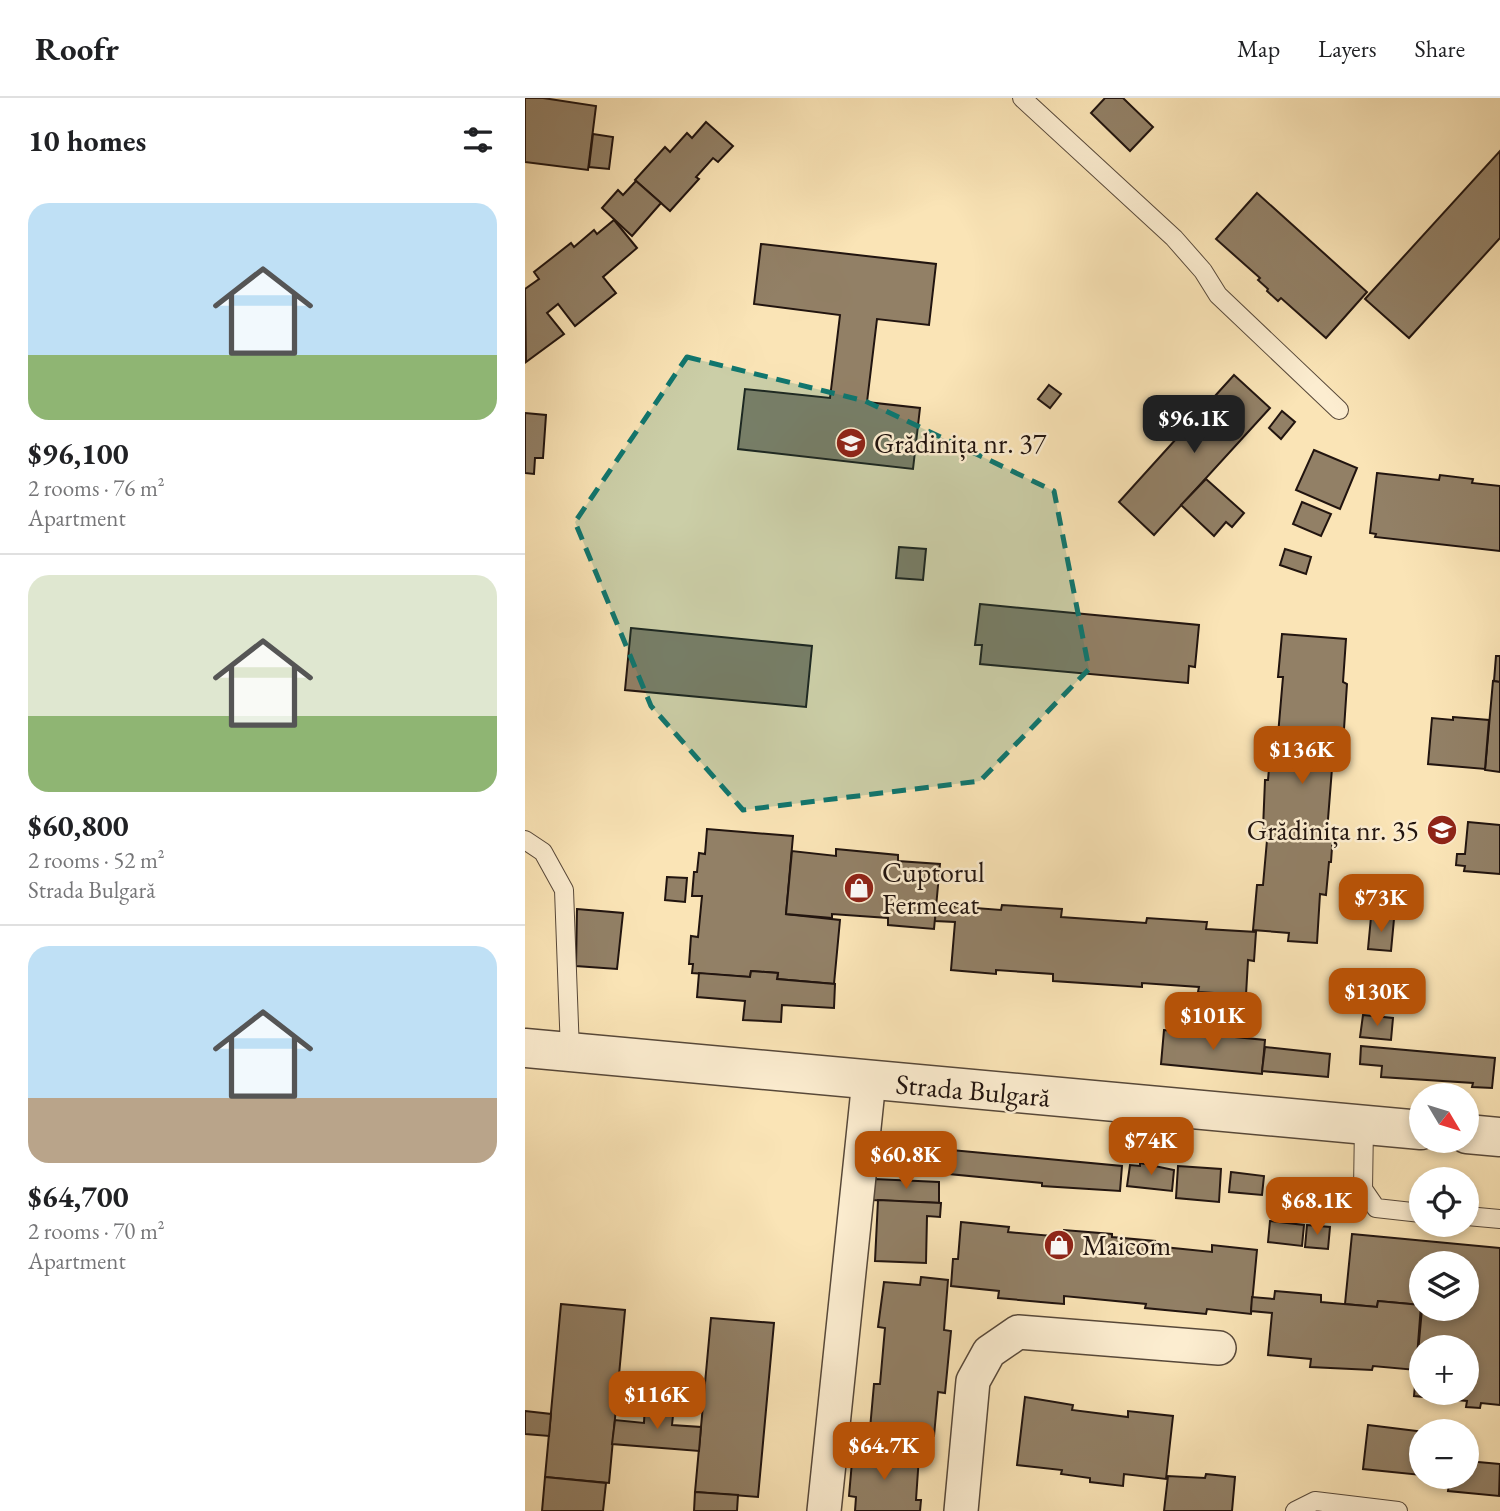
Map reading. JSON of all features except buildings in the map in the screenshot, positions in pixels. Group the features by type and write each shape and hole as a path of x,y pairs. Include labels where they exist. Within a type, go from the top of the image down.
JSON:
{"street":[{"name":"Strada Bulgară","path":"525,1048 1409,1129"},
{"path":"824,1511 869,1080"},
{"path":"1479,1135 1500,1138"},
{"path":"961,1511 974,1381 989,1352 1018,1332 1219,1348"}],"lane":[{"path":"1021,98 1174,238 1203,271 1218,295 1339,410"},
{"path":"525,840 543,852 564,890 569,1052"},
{"path":"1364,1125 1363,1189 1368,1199 1376,1208 1409,1212"},
{"path":"1479,1217 1500,1219"},
{"path":"1295,1511 1315,1501 1398,1511"}],"highlighted area":[{"path":"687,357 865,401 1054,491 1089,669 980,781 743,810 651,706 575,522"}],"place":[{"name":"Grădinița nr. 37","path":"851,443"},
{"name":"Grădinița nr. 35","path":"1442,830"},
{"name":"Cuptorul Fermecat","path":"859,888"},
{"name":"Maicom","path":"1059,1245"}]}
